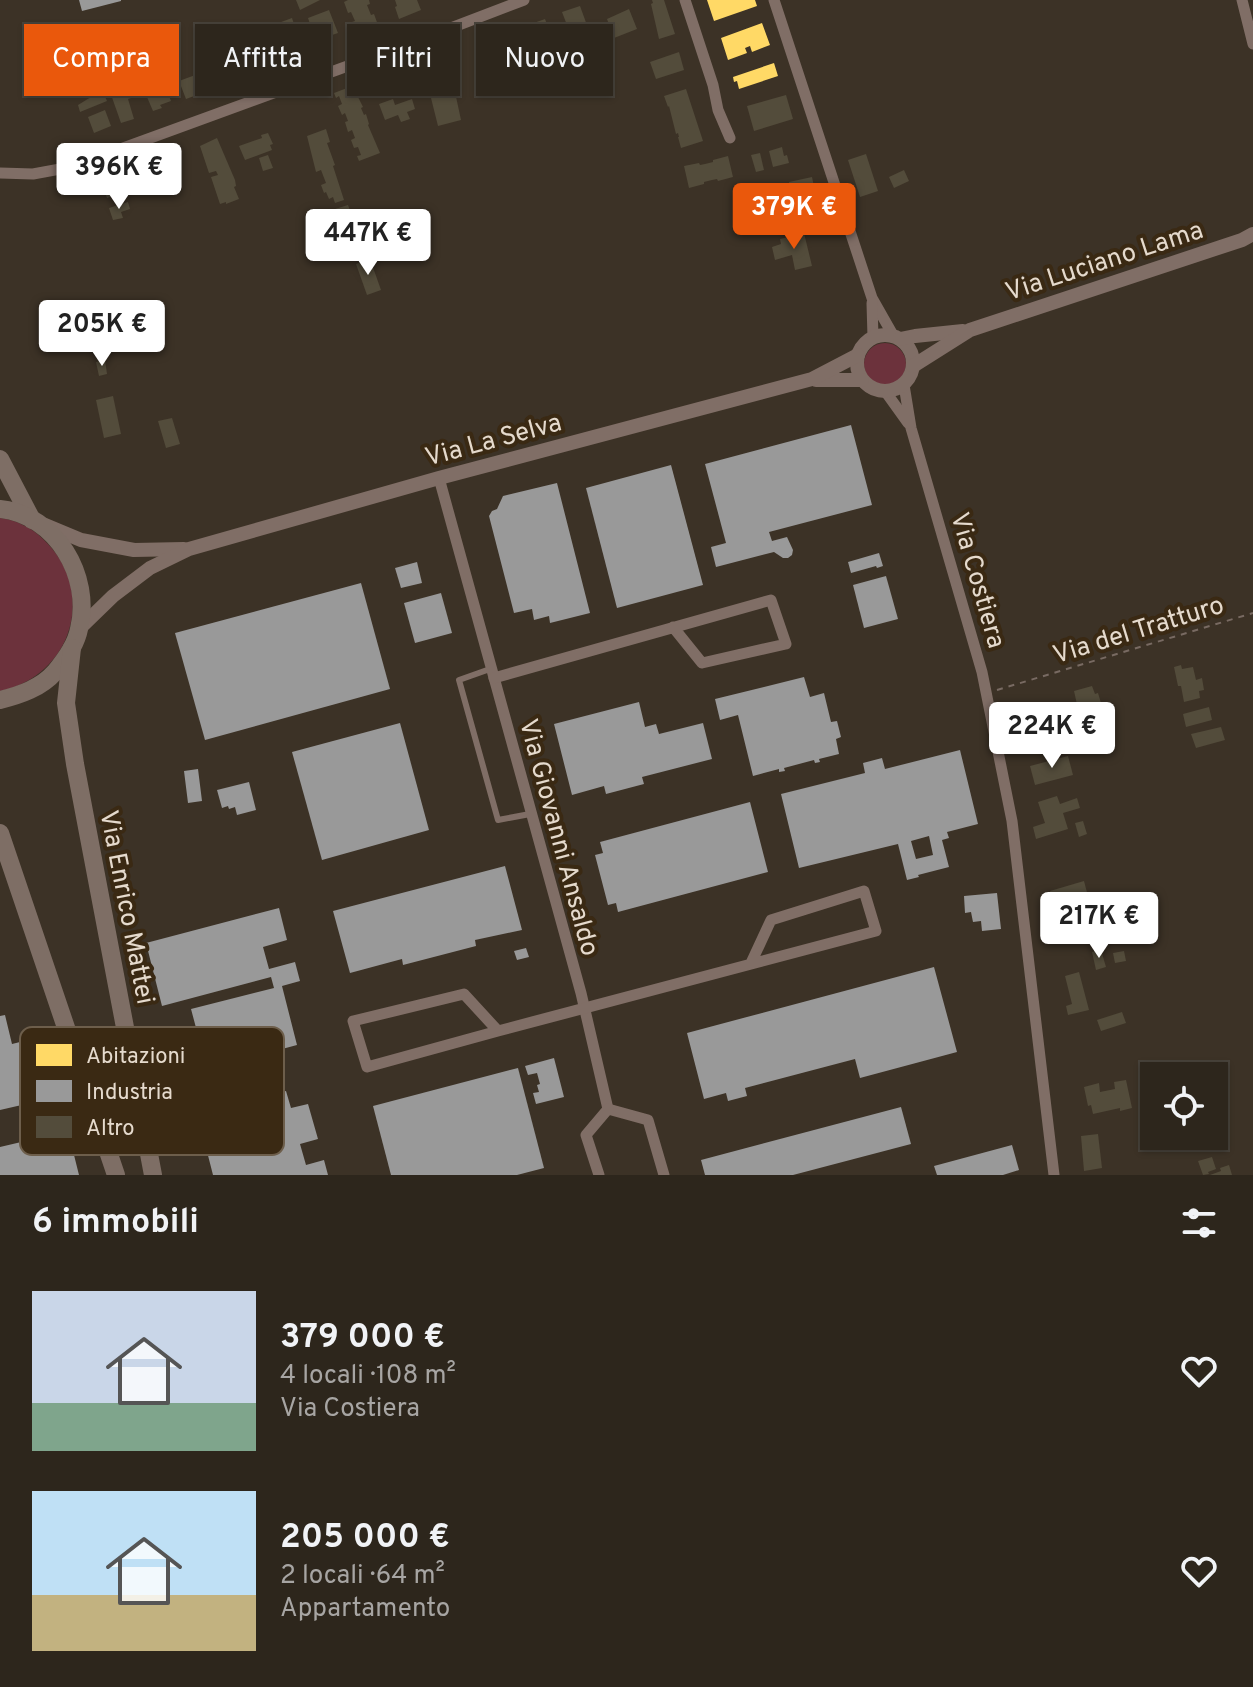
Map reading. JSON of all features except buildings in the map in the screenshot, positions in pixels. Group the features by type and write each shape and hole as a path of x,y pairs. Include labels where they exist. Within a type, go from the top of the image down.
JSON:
{"main road":[{"path":"0,459 35,521"},
{"path":"0,509 11,510 35,521 61,543 76,569 83,599 79,629 72,648 53,675 26,693 0,700"},
{"name":"Via Enrico Mattei","path":"72,648 66,703 125,1027"},
{"path":"0,833 66,1027"},
{"path":"109,1155 116,1175"},
{"name":"Via Enrico Mattei","path":"149,1155 153,1175"}],"street":[{"path":"0,173 33,174 71,167 524,0"},
{"path":"685,0 718,110 730,138"},
{"path":"774,0 872,298 896,337 911,351 913,366 904,385 891,391 876,390 862,380 857,364 858,355 873,337 896,337"},
{"path":"1242,0 1253,44"},
{"name":"Via Luciano Lama","path":"896,337 970,330 1253,234"},
{"path":"872,298 873,337"},
{"name":"Via Luciano Lama","path":"913,366 970,330"},
{"name":"Via La Selva","path":"79,629 113,596 150,568 189,549 439,478 812,379 858,355"},
{"name":"Via La Selva","path":"812,379 862,380"},
{"name":"Via Costiera","path":"904,385 911,428 982,672 1012,821 1054,1175"},
{"name":"Via Costiera","path":"885,391 911,428"},
{"name":"Via Giovanni Ansaldo","path":"439,478 584,1007 608,1109"},
{"name":"Via La Selva","path":"35,521 81,540 134,550 189,549"},
{"path":"492,673 771,600 786,644 702,663 673,627"},
{"path":"498,1031 464,994 353,1021 367,1067 876,931 864,891 771,920 751,963"},
{"path":"599,1175 586,1135 608,1109 648,1120 664,1175"}],"lane":[{"path":"492,673 459,680 498,820 530,814"}],"path":[{"name":"Via del Tratturo","path":"986,693 1253,613"}],"shaded area":[{"path":"885,343 900,349 906,364 900,379 885,385 870,379 864,364 870,349"},
{"path":"0,518 23,525 43,539 60,560 70,582 73,606 70,628 60,650 45,668 25,682 0,691"}]}
